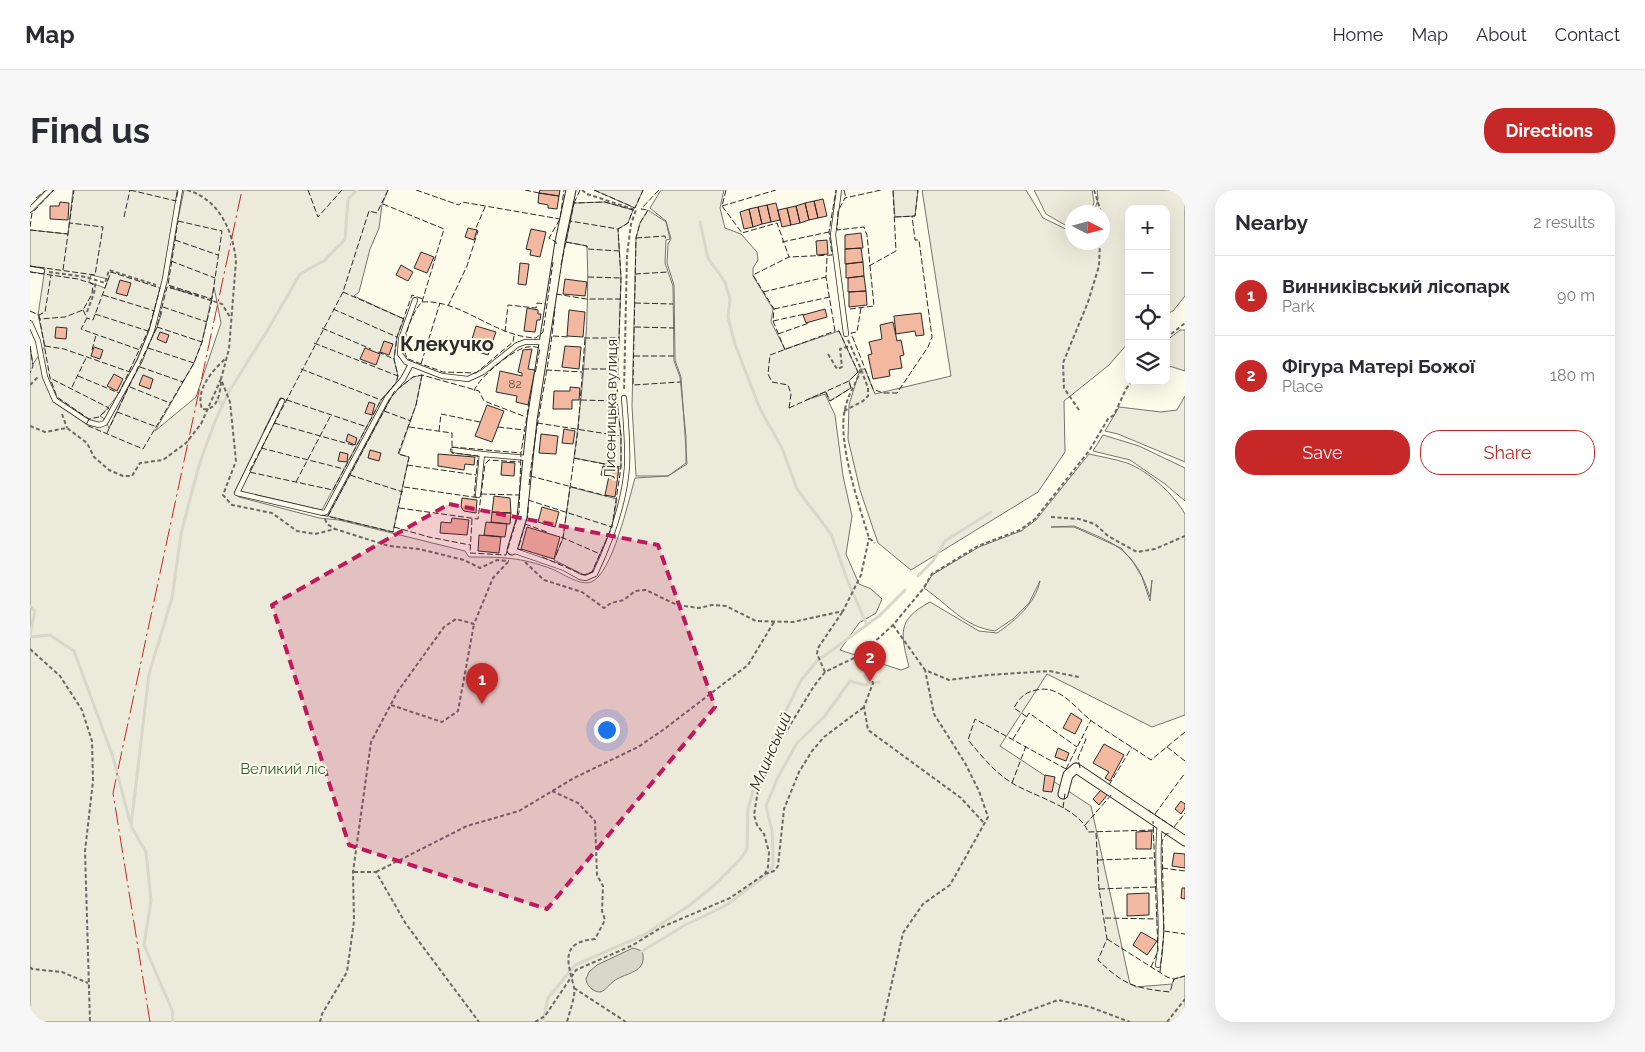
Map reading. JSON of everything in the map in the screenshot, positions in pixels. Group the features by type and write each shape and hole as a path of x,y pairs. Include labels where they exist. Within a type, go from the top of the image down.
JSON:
{"street":[{"path":"512,550 522,517 526,458 546,342 560,242 571,190"},
{"path":"1063,794 1068,775 1076,768 1185,841"}],"lane":[{"path":"30,210 50,190"},
{"path":"839,190 833,235 846,334"},
{"path":"30,323 38,341 44,376 51,395 60,405 95,425 105,423 140,360 152,330 163,286 180,191"},
{"path":"30,269 42,271"},
{"path":"415,300 399,349 402,359 442,376 468,379 483,372 517,345 525,342 546,342"},
{"path":"282,401 237,494 323,513 326,512 387,398 403,379 410,364"},
{"name":"Лисеницька вулиця","path":"512,550 564,568 580,577 586,578 595,574 617,519 624,488 627,467 624,398"},
{"path":"453,450 526,458"},
{"path":"478,495 482,454"},
{"path":"1158,965 1160,946 1158,858 1161,824"}],"path":[{"path":"60,405 67,428 87,443 94,456 109,470 128,477 132,476 140,463 163,460 186,443 208,409 221,380 228,356 236,261 231,232 226,222 213,206 193,192 187,190 180,191"},
{"name":"Лисеницька вулиця","path":"582,190 587,194 636,210 631,224 627,255 624,398"},
{"path":"1094,190 1099,205"},
{"path":"1079,410 1064,388 1062,363 1088,302 1099,266 1100,250"},
{"path":"42,271 105,283 109,270 222,304 231,319"},
{"path":"87,312 94,293 96,280"},
{"path":"1170,335 1185,323"},
{"path":"844,411 868,396 868,388 846,334"},
{"path":"828,354 837,368 842,367 840,349 850,346"},
{"path":"221,380 219,398 208,409 202,409 200,407 205,382 228,356"},
{"path":"825,672 818,648 843,611 860,575 869,538 856,495 843,438 844,411 861,369"},
{"path":"221,380 230,402 236,461 223,495 232,505 272,513 297,531 315,534 335,529"},
{"path":"764,874 768,867 769,852 764,834 757,824 754,815 758,790 784,735 814,686 825,672 865,650 893,625 924,589 932,574 978,546 1020,530 1035,519 1089,451 1108,419 1114,415 1129,385"},
{"path":"30,426 45,432 67,428"},
{"path":"325,515 327,524 335,529 388,546 419,549 464,560 480,568 497,560 509,561"},
{"path":"1051,517 1079,519 1096,524 1108,536 1137,552 1155,548 1185,536"},
{"path":"869,538 875,543"},
{"path":"390,705 442,722 458,711 474,624 493,578 509,561 512,550 544,580 582,592 604,608 611,603 624,600 634,591 646,590 677,605 700,608 712,605 726,606 756,620 774,622 810,619 843,611"},
{"path":"320,1022 322,1014 347,972 354,921 353,872 371,742 398,691 444,628 456,619 474,624"},
{"path":"353,872 376,872 467,826 520,811 552,791 638,747 748,666 774,622"},
{"path":"883,1022 904,933 924,904 950,885 988,817 979,790 965,763 934,714 925,670 893,625"},
{"path":"30,649 60,676 82,710 92,741 93,781 84,850 86,925 90,952 88,983 91,1006 90,1022"},
{"path":"865,650 866,668 873,683 864,707 868,730 961,798 984,823"},
{"path":"925,670 949,680 1049,671 1079,677"},
{"path":"535,1022 545,1016 576,970 633,945 662,927 730,898 764,874 774,871 778,866 784,809 799,772 812,751 824,737 864,707"},
{"path":"552,791 578,803 596,821 597,876 603,886 602,912 605,920 595,939 582,940 572,948 567,963 569,979 574,988 626,1022"},
{"path":"376,872 406,924 479,1022"},
{"path":"30,967 32,969 62,972 88,983"},
{"path":"567,1022 574,988"},
{"path":"1167,1022 1185,999"},
{"path":"998,1022 1058,1000 1090,1007 1130,1022"}],"highlighted area":[{"path":"449,504 658,545 715,707 547,909 349,845 272,605"}],"green space":[{"name":"Великий ліс","path":"73,190 178,190 176,203 178,219 184,190 388,190 382,205 379,228 370,249 359,292 354,296 404,319 397,337 394,359 398,376 396,383 381,400 322,510 239,491 285,400 280,398 234,493 239,497 319,518 339,520 465,551 469,557 501,558 530,562 552,569 576,581 587,583 599,576 613,552 635,478 668,476 687,464 681,377 675,360 674,285 667,263 668,244 671,239 666,221 650,208 661,190 724,190 720,208 725,228 741,234 757,252 758,260 753,268 753,276 773,309 771,322 785,349 839,331 858,372 849,381 851,388 830,401 825,392 806,400 825,394 835,415 843,476 852,516 846,554 859,584 871,589 882,599 876,613 859,623 840,650 901,670 909,667 903,637 906,622 919,609 930,602 979,631 997,633 1024,611 1034,597 1040,581 1029,603 1013,619 995,631 974,625 924,588 932,575 979,547 1021,531 1036,520 1089,454 1127,463 1144,472 1168,492 1185,514 1185,715 1152,727 1047,674 1000,746 1091,806 1130,984 1136,987 1172,984 1174,979 1185,976 1185,1022 30,1022 30,346 33,364 45,346 38,315 45,268 30,266 30,230 68,234","holes":["91,275 108,279 105,288 89,282","214,287 221,323 196,397 155,431 194,363 202,342","156,309 162,312 157,327 109,428 105,419 100,416 127,380","1074,526 1115,545 1074,527 1051,527","1142,577 1150,597 1152,580 1150,601"]},
{"path":"594,190 643,190 635,208"},
{"path":"893,190 918,190 915,216 895,217"},
{"path":"922,190 1026,190 1043,218 1065,229 1065,250 1110,250 1110,205 1096,205 1098,199 1097,190 1185,190 1185,296 1170,312 1170,205 1125,205 1125,347 1109,365 1064,401 1065,452 1038,492 911,570 878,543 860,490 848,439 849,405 860,369 865,369 875,394 951,376"},
{"path":"1034,190 1092,190 1093,205 1065,205 1065,225 1046,214"},
{"path":"605,202 633,210 628,223 618,229 621,278 617,401 621,436 621,467 574,458 585,352 588,272 587,246 566,242 574,203"},
{"path":"648,210 666,222 670,239 666,240 665,263 673,286 674,361 680,377 686,437 686,463 668,476 636,476 632,406 636,238 640,223"},
{"path":"1180,330 1185,330 1185,371 1170,366 1170,338"},
{"path":"422,375 416,405 399,454 409,457 393,532 328,516 394,392 413,377"},
{"path":"1185,396 1185,462 1118,434 1105,431 1119,407 1161,412 1177,410"},
{"path":"1103,435 1139,446 1185,468 1185,501 1165,484 1130,460 1093,451"},
{"path":"570,487 617,499 612,527 592,572 584,575 554,560 563,538"}],"shaded area":[{"path":"633,948 642,951 642,963 637,970 617,979 600,992 592,989 587,984 586,979 589,972 597,965"}],"building":[{"path":"540,190 560,190 559,196 539,193"},
{"path":"539,193 559,196 557,209 548,208 548,205 538,203"},
{"path":"823,199 827,216 818,218 814,201"},
{"path":"814,201 818,218 809,220 805,203"},
{"path":"60,202 69,203 68,220 50,219 50,206 59,206"},
{"path":"776,203 780,220 771,222 767,205"},
{"path":"805,203 809,220 800,223 796,206"},
{"path":"767,205 771,222 762,224 758,207"},
{"path":"796,206 800,223 791,225 787,208"},
{"path":"758,207 762,224 753,227 749,209"},
{"path":"787,208 791,225 782,227 778,210"},
{"path":"749,209 753,227 744,229 740,212"},
{"path":"468,228 477,230 474,240 465,237"},
{"path":"531,229 546,232 540,257 530,255 531,250 526,249"},
{"path":"861,233 863,248 845,249 845,235"},
{"path":"827,240 828,254 817,255 816,241"},
{"path":"861,248 863,262 845,264 845,249"},
{"path":"421,252 434,257 427,273 414,268"},
{"path":"863,262 864,276 846,278 846,264"},
{"path":"520,263 529,264 526,285 518,284"},
{"path":"401,265 413,272 408,281 396,275"},
{"path":"864,276 866,291 848,292 848,278"},
{"path":"565,279 587,282 585,296 563,294"},
{"path":"120,280 131,283 127,296 116,293"},
{"path":"866,291 867,305 849,307 849,292"},
{"path":"527,308 538,310 538,314 541,314 540,320 537,320 535,332 524,331"},
{"path":"825,309 827,317 806,323 803,315"},
{"path":"569,310 585,312 583,337 567,336"},
{"path":"921,313 924,335 916,336 915,331 896,334 894,316"},
{"path":"893,322 897,341 901,340 904,355 900,356 902,368 889,370 890,376 873,379 868,355 872,354 869,342 882,339 880,325"},
{"path":"476,326 496,332 488,355 469,349"},
{"path":"56,327 67,328 66,339 55,338"},
{"path":"160,332 169,335 166,343 157,339"},
{"path":"384,341 393,344 389,355 380,352"},
{"path":"565,346 581,347 579,369 562,367"},
{"path":"94,347 103,350 100,359 91,356"},
{"path":"365,348 380,354 376,365 360,359"},
{"path":"532,349 528,369 535,370 528,405 516,402 517,396 496,392 500,371 522,376 522,373 518,372 523,350"},
{"path":"114,374 123,379 117,391 107,386"},
{"path":"143,375 153,379 150,389 139,385"},
{"path":"570,387 580,388 579,400 572,400 572,409 553,409 554,391 570,391"},
{"path":"369,402 375,404 372,415 365,413"},
{"path":"610,403 616,403 615,413 609,413"},
{"path":"487,405 504,411 492,442 475,436"},
{"path":"564,429 575,431 573,444 562,443"},
{"path":"348,434 357,438 355,445 346,441"},
{"path":"541,434 558,436 556,454 539,453"},
{"path":"370,450 381,453 379,461 368,458"},
{"path":"340,452 348,454 347,462 338,461"},
{"path":"438,454 475,457 474,465 465,464 464,470 438,466"},
{"path":"502,462 515,463 514,476 501,475"},
{"path":"603,466 619,468 615,497 605,495 609,476 601,475"},
{"path":"494,496 510,498 511,513 492,512"},
{"path":"462,498 477,500 476,513 464,511 461,507"},
{"path":"542,507 559,512 555,527 538,522"},
{"path":"492,512 511,513 510,524 491,522"},
{"path":"452,518 469,520 467,535 440,533 441,522 451,523"},
{"path":"486,522 507,524 505,537 484,535"},
{"path":"527,527 560,537 554,559 521,549"},
{"path":"479,535 501,537 499,553 478,551"},
{"path":"1071,713 1082,720 1075,734 1063,728"},
{"path":"1104,744 1124,755 1110,781 1105,778 1109,772 1093,763"},
{"path":"1058,748 1069,753 1066,761 1055,757"},
{"path":"1045,775 1055,777 1052,792 1043,791"},
{"path":"1102,789 1108,794 1099,805 1093,799"},
{"path":"1181,801 1185,804 1185,808 1181,814 1175,809"},
{"path":"1152,831 1151,849 1136,849 1136,832"},
{"path":"1174,853 1185,854 1185,868 1172,866"},
{"path":"1182,888 1185,888 1185,899 1181,898"},
{"path":"1149,893 1149,915 1127,916 1127,894"},
{"path":"1141,932 1157,941 1147,955 1133,945"}],"waterway":[{"path":"173,1022 172,1010 144,945 151,900 146,852 131,826 149,674 172,598 181,534 199,465 214,424 228,393 300,274 325,260 345,239 348,199 357,190"},
{"path":"700,222 708,258 725,282 730,299 728,317 735,344 760,409 782,448 797,489 831,534 848,582 867,625"},
{"path":"217,398 222,405"},
{"name":"Млинський","path":"918,576 933,561 945,541 991,512"},
{"name":"Млинський","path":"543,1022 548,998 575,965 644,935 690,905 718,882 742,857 747,849 748,809 755,783 769,746 801,680 817,661 879,616 905,590"},
{"path":"30,606 35,611 30,635"},
{"path":"30,637 50,635 74,651 113,757 130,822"},
{"path":"867,685 869,683 865,675 871,679"},
{"name":"Млинський","path":"639,953 685,925 725,906 769,873 773,865 773,852 772,831 766,806 778,777 797,743 824,717 850,681 864,685 879,682"}],"fence":[{"path":"33,190 36,198 46,190"},
{"path":"30,227 32,213 54,190"},
{"path":"63,270 74,190"},
{"path":"130,190 176,201 178,190"},
{"path":"124,217 130,190"},
{"path":"308,190 318,217 342,190"},
{"path":"388,190 377,213 369,211 343,292 249,472 333,490 381,400 396,383 398,376 394,359 397,337 412,295 423,299"},
{"path":"416,190 459,205 462,202 560,219"},
{"path":"525,190 539,193"},
{"path":"556,244 556,242 549,238 560,219 564,190"},
{"path":"574,203 580,190"},
{"path":"594,190 635,208 643,190"},
{"path":"659,190 641,209 648,210 640,223 636,238 633,385 680,382"},
{"path":"726,190 722,206 742,233 777,223 789,257"},
{"path":"722,206 776,190"},
{"path":"785,350 773,321 774,309 753,275 789,257 832,255 829,232 836,190"},
{"path":"844,190 846,198"},
{"path":"850,309 874,306 867,235 864,227 837,230 838,211 845,198 881,190"},
{"path":"869,266 896,251 893,190"},
{"path":"895,217 915,216 918,190"},
{"path":"561,265 574,203 605,202 633,210 628,223 618,229 570,221"},
{"path":"383,204 444,229 422,302 414,313 405,339 405,354 408,359 443,372 476,373 513,342 514,336"},
{"path":"448,306 467,266 478,231 476,228 485,207"},
{"path":"861,308 857,332 851,333 873,389 883,393 897,393 928,347 932,337 919,240 915,240 912,216"},
{"path":"178,221 222,231 212,299 168,285 178,221"},
{"path":"30,266 95,275 103,227 70,223"},
{"path":"542,557 584,575 592,572 612,527 621,467 621,436 617,401 621,278 618,229"},
{"path":"30,230 68,234"},
{"path":"782,242 829,232"},
{"path":"636,238 665,236 666,240"},
{"path":"175,240 218,255"},
{"path":"566,242 587,246 587,249 620,251"},
{"path":"789,408 849,381 858,372 839,331 835,331 826,277 827,257"},
{"path":"171,261 215,278"},
{"path":"422,302 451,306 506,332 536,338 543,332 553,262"},
{"path":"30,272 78,279 93,284 92,294 83,310 65,317 40,319"},
{"path":"78,376 119,393 149,329 160,288 111,272 93,320 87,318"},
{"path":"635,274 668,272"},
{"path":"30,311 39,315 45,312 51,275"},
{"path":"588,277 621,278"},
{"path":"763,292 826,277"},
{"path":"107,433 157,327 167,287 199,296"},
{"path":"343,292 404,319"},
{"path":"556,294 586,299 620,299"},
{"path":"103,295 155,311"},
{"path":"774,309 830,297"},
{"path":"89,419 86,425 143,449 194,363 202,342 212,300 208,299"},
{"path":"421,364 440,303"},
{"path":"505,332 508,305 536,308 537,303 546,304"},
{"path":"635,303 673,304"},
{"path":"163,307 207,322"},
{"path":"529,485 550,352 555,307"},
{"path":"333,309 397,337"},
{"path":"83,310 87,318 81,329 140,350"},
{"path":"95,314 148,331"},
{"path":"773,321 805,314"},
{"path":"39,315 50,378 57,397 89,419 99,417 109,408 50,378"},
{"path":"778,334 809,323"},
{"path":"157,327 202,342"},
{"path":"635,327 674,328"},
{"path":"322,328 371,349"},
{"path":"789,408 791,394 788,385 772,382 768,374 770,355 835,331"},
{"path":"92,350 96,335"},
{"path":"553,336 569,337"},
{"path":"584,338 619,338"},
{"path":"556,555 563,538 578,430 585,338"},
{"path":"314,343 398,376"},
{"path":"30,346 33,366 30,373"},
{"path":"45,346 64,349 130,372"},
{"path":"148,348 194,363"},
{"path":"474,391 489,372 514,352 522,349 540,348 535,374"},
{"path":"378,352 394,359"},
{"path":"634,356 674,356"},
{"path":"72,387 86,358"},
{"path":"140,367 183,382"},
{"path":"301,369 381,400"},
{"path":"583,369 617,369"},
{"path":"546,370 583,372"},
{"path":"322,515 393,532 409,457 398,454 416,405 422,375"},
{"path":"328,516 394,392 413,377 422,375 479,391 484,401 526,417"},
{"path":"826,392 830,401 851,388 849,381"},
{"path":"130,387 170,403"},
{"path":"264,431 281,398 367,427"},
{"path":"581,400 617,401"},
{"path":"472,519 470,553 506,555 519,512 521,453 529,403"},
{"path":"384,411 411,421"},
{"path":"117,412 157,427"},
{"path":"439,431 441,414 480,422"},
{"path":"296,482 331,415"},
{"path":"274,423 356,446"},
{"path":"537,423 621,436"},
{"path":"409,427 452,433 452,453 478,456 474,497"},
{"path":"498,427 524,430"},
{"path":"452,447 521,453"},
{"path":"261,448 344,469"},
{"path":"574,458 619,467"},
{"path":"399,508 478,519 485,464 489,460 520,462"},
{"path":"407,465 476,475"},
{"path":"350,475 403,492"},
{"path":"530,476 607,496"},
{"path":"404,487 480,498"},
{"path":"481,494 519,495"},
{"path":"528,500 612,527"},
{"path":"523,550 518,549 528,515 528,505"},
{"path":"525,524 547,532"},
{"path":"394,527 429,537 470,545"},
{"path":"561,537 600,554"},
{"path":"1027,717 1014,708 1020,698 1036,690 1045,689 1053,691 1061,694 1093,722 1151,760 1185,732"},
{"path":"1013,739 1029,713 1077,747"},
{"path":"1066,769 975,719 968,740 983,758 1012,783 1055,803 1076,816 1088,832 1154,830"},
{"path":"1066,769 1091,720"},
{"path":"1080,768 1078,758 1086,739 1082,737"},
{"path":"1012,783 1026,746"},
{"path":"1109,785 1132,747"},
{"path":"1167,747 1185,761"},
{"path":"1155,814 1185,773"},
{"path":"1063,808 1065,793"},
{"path":"1085,825 1112,794"},
{"path":"1148,810 1173,827"},
{"path":"1174,827 1185,813"},
{"path":"1151,967 1158,951 1153,821"},
{"path":"1096,833 1099,889 1107,939 1098,960 1115,975 1138,987 1170,992 1174,979"},
{"path":"1160,972 1164,931 1162,841 1166,834 1171,833"},
{"path":"1098,860 1153,858"},
{"path":"1162,868 1185,871"},
{"path":"1099,889 1155,887"},
{"path":"1105,918 1157,919"},
{"path":"1164,931 1185,934"},
{"path":"1107,939 1167,977 1174,979 1185,976"}],"power":[{"path":"150,1022 113,793 242,190"}],"place":[{"name":"Фігура Матері Божої","path":"870,682"},
{"name":"Винниківський лісопарк","path":"482,704"}],"district":[{"name":"Клекучко","path":"447,344"}]}
